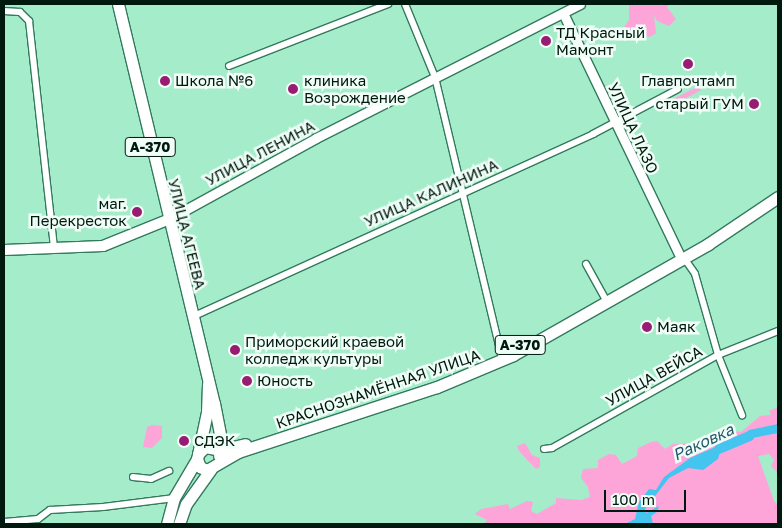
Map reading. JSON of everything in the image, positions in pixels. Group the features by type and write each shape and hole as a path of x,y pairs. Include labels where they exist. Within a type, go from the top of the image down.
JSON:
{"highway":[{"name":"УЛИЦА АГЕЕВА","path":"118,4 167,220 221,438 220,450"},
{"name":"КРАСНОЗНАМЁННАЯ УЛИЦА","path":"746,217 778,190"},
{"name":"КРАСНОЗНАМЁННАЯ УЛИЦА","path":"214,467 238,452 422,393 502,357 681,256 778,197"},
{"name":"КРАСНОЗНАМЁННАЯ УЛИЦА","path":"220,450 442,381 502,357 604,297 626,287"},
{"name":"УЛИЦА АГЕЕВА","path":"197,457 208,412 208,384"},
{"name":"А-370","path":"167,524 174,498 197,457 205,448 220,450 214,467 186,504 179,524"},
{"path":"197,457 200,467 214,467"}],"main road":[{"name":"УЛИЦА ЛЕНИНА","path":"167,220 435,77 580,4"},
{"name":"УЛИЦА ЛАЗО","path":"563,13 681,256"},
{"path":"4,250 103,246 167,220"}],"street":[{"path":"229,66 388,4"},
{"path":"405,4 435,77 502,357"},
{"path":"4,11 20,12 29,21 54,248"},
{"name":"УЛИЦА КАЛИНИНА","path":"192,317 615,122 678,89"},
{"name":"УЛИЦА ЛАЗО","path":"681,256 695,274 718,355 742,415"},
{"path":"586,264 604,297"},
{"name":"УЛИЦА ВЕЙСА","path":"544,449 552,448 718,355 778,331"},
{"path":"133,477 151,479 169,471"},
{"path":"4,522 38,519 50,510 174,498"}],"shaded area":[{"path":"629,4 669,4 667,7 676,19 669,26 657,21 654,15 656,33 650,37 636,33 624,27 629,20"},
{"path":"699,86 701,90 675,104 673,99"},
{"path":"778,407 778,473 771,466 774,460 769,454 758,456 774,501 778,505 778,524 484,524 487,520 475,514 481,509 508,504 510,509 527,501 533,502 531,511 537,514 556,503 556,498 581,500 590,497 588,487 581,478 583,469 598,468 598,460 609,454 616,455 622,464 637,456 638,448 651,442 657,441 665,449 673,444 699,443 703,438 724,438 732,431 741,432 760,416 771,415 769,411"},
{"path":"152,425 162,426 162,438 152,448 143,447 147,427"},
{"path":"525,443 532,455 540,458 540,467 536,469 519,451 517,446"}],"water":[{"path":"778,424 778,433 737,441 749,430"},
{"path":"727,442 732,443 730,448 721,449 718,459 703,470 688,468 669,478 645,509 646,513 659,506 657,512 651,516 653,524 625,524 635,519 639,502 649,489 656,490 664,477 690,458"}],"waterway":[{"name":"Раковка","path":"719,449 749,436"}],"place":[{"name":"ТД Красный Мамонт","path":"546,41"},
{"name":"Главпочтамп","path":"688,64"},
{"name":"Школа №6","path":"165,81"},
{"name":"клиника Возрождение","path":"293,89"},
{"name":"старый ГУМ","path":"754,104"},
{"name":"маг. Перекресток","path":"137,212"},
{"name":"Маяк","path":"647,327"},
{"name":"Приморский краевой колледж культуры","path":"235,350"},
{"name":"Юность","path":"247,381"},
{"name":"СДЭК","path":"184,441"}]}
